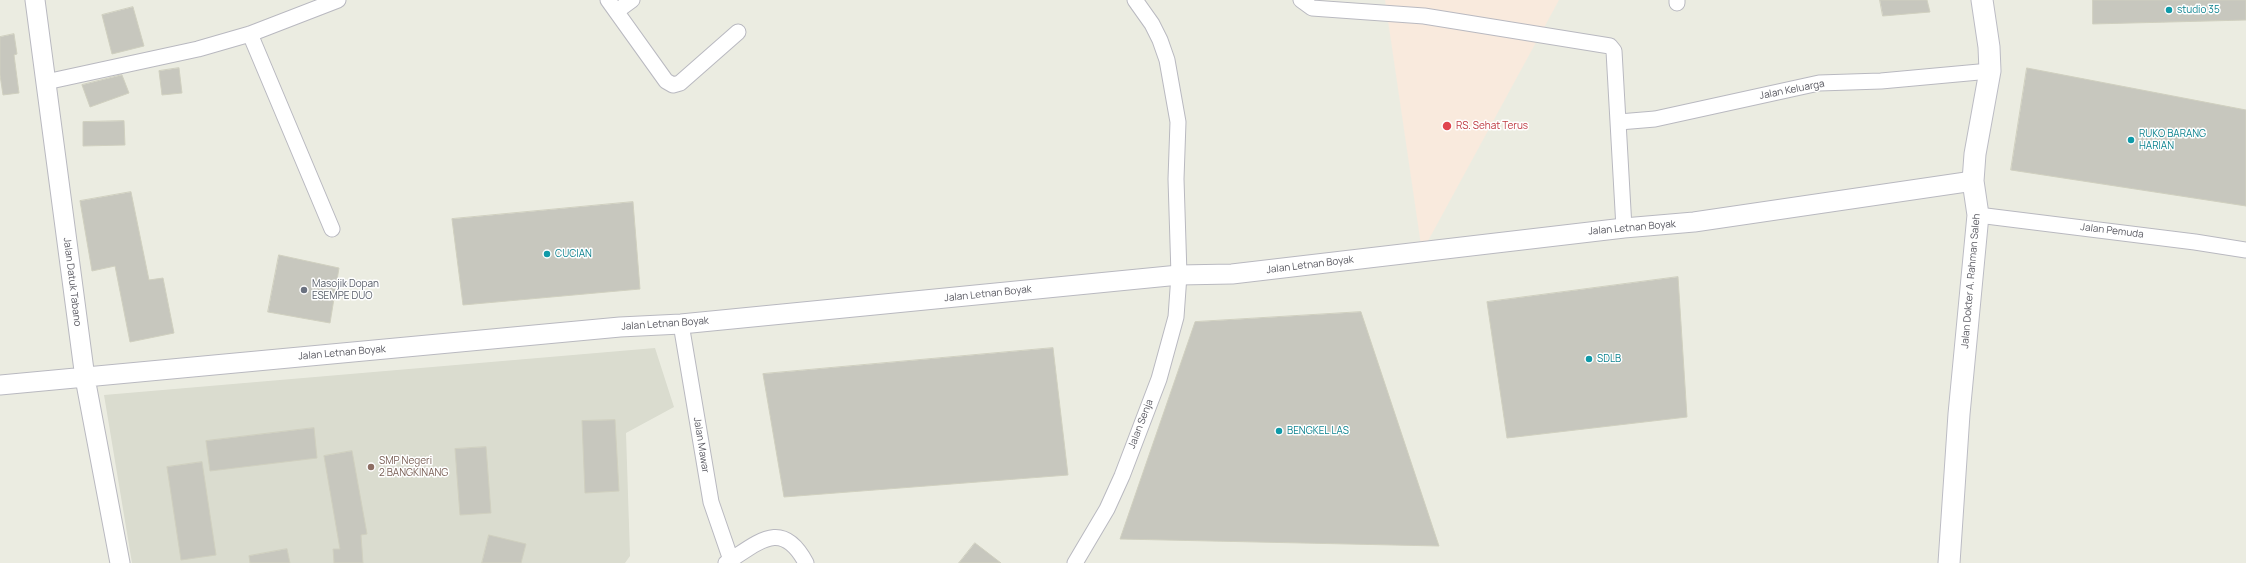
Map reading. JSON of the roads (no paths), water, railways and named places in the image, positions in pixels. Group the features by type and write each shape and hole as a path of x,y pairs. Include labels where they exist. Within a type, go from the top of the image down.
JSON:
{"main road":[{"name":"Jalan Dokter A. Rahman Saleh","path":"1948,563 1958,414 1978,215 1972,181 1975,154 1990,71 1989,47 1982,0"}],"street":[{"name":"Jalan Datuk Tabano","path":"35,0 84,378 120,563"},
{"path":"46,82 198,49 250,34 338,0"},
{"path":"632,0 612,6 666,81 673,85 680,83 738,32"},
{"name":"Jalan Senja","path":"1075,563 1107,509 1119,482 1159,379 1176,317 1179,275 1176,179 1178,122 1167,60 1160,40 1152,24 1135,0"},
{"path":"1301,0 1312,8 1424,16 1610,46 1614,51 1624,228"},
{"path":"250,34 332,229"},
{"name":"Jalan Keluarga","path":"1619,122 1655,119 1819,83 1881,81 1990,71"},
{"name":"Jalan Letnan Boyak","path":"0,385 612,327 681,324 1179,275 1232,274 1624,228 1694,222 1972,181"},
{"name":"Jalan Pemuda","path":"1978,215 2195,242 2246,250"},
{"name":"Jalan Mawar","path":"681,324 706,482 730,562"},
{"path":"730,562 760,542 779,536 786,538 798,548 806,563"}],"place":[{"name":"studio 35","path":"2169,10"},
{"name":"RS. Sehat Terus","path":"1447,126"},
{"name":"RUKO BARANG HARIAN","path":"2131,140"},
{"name":"CUCIAN","path":"547,254"},
{"name":"Masojik Dopan ESEMPE DUO","path":"304,290"},
{"name":"SDLB","path":"1589,359"},
{"name":"BENGKEL LAS","path":"1279,431"},
{"name":"SMP Negeri 2 BANGKINANG","path":"371,467"}]}
